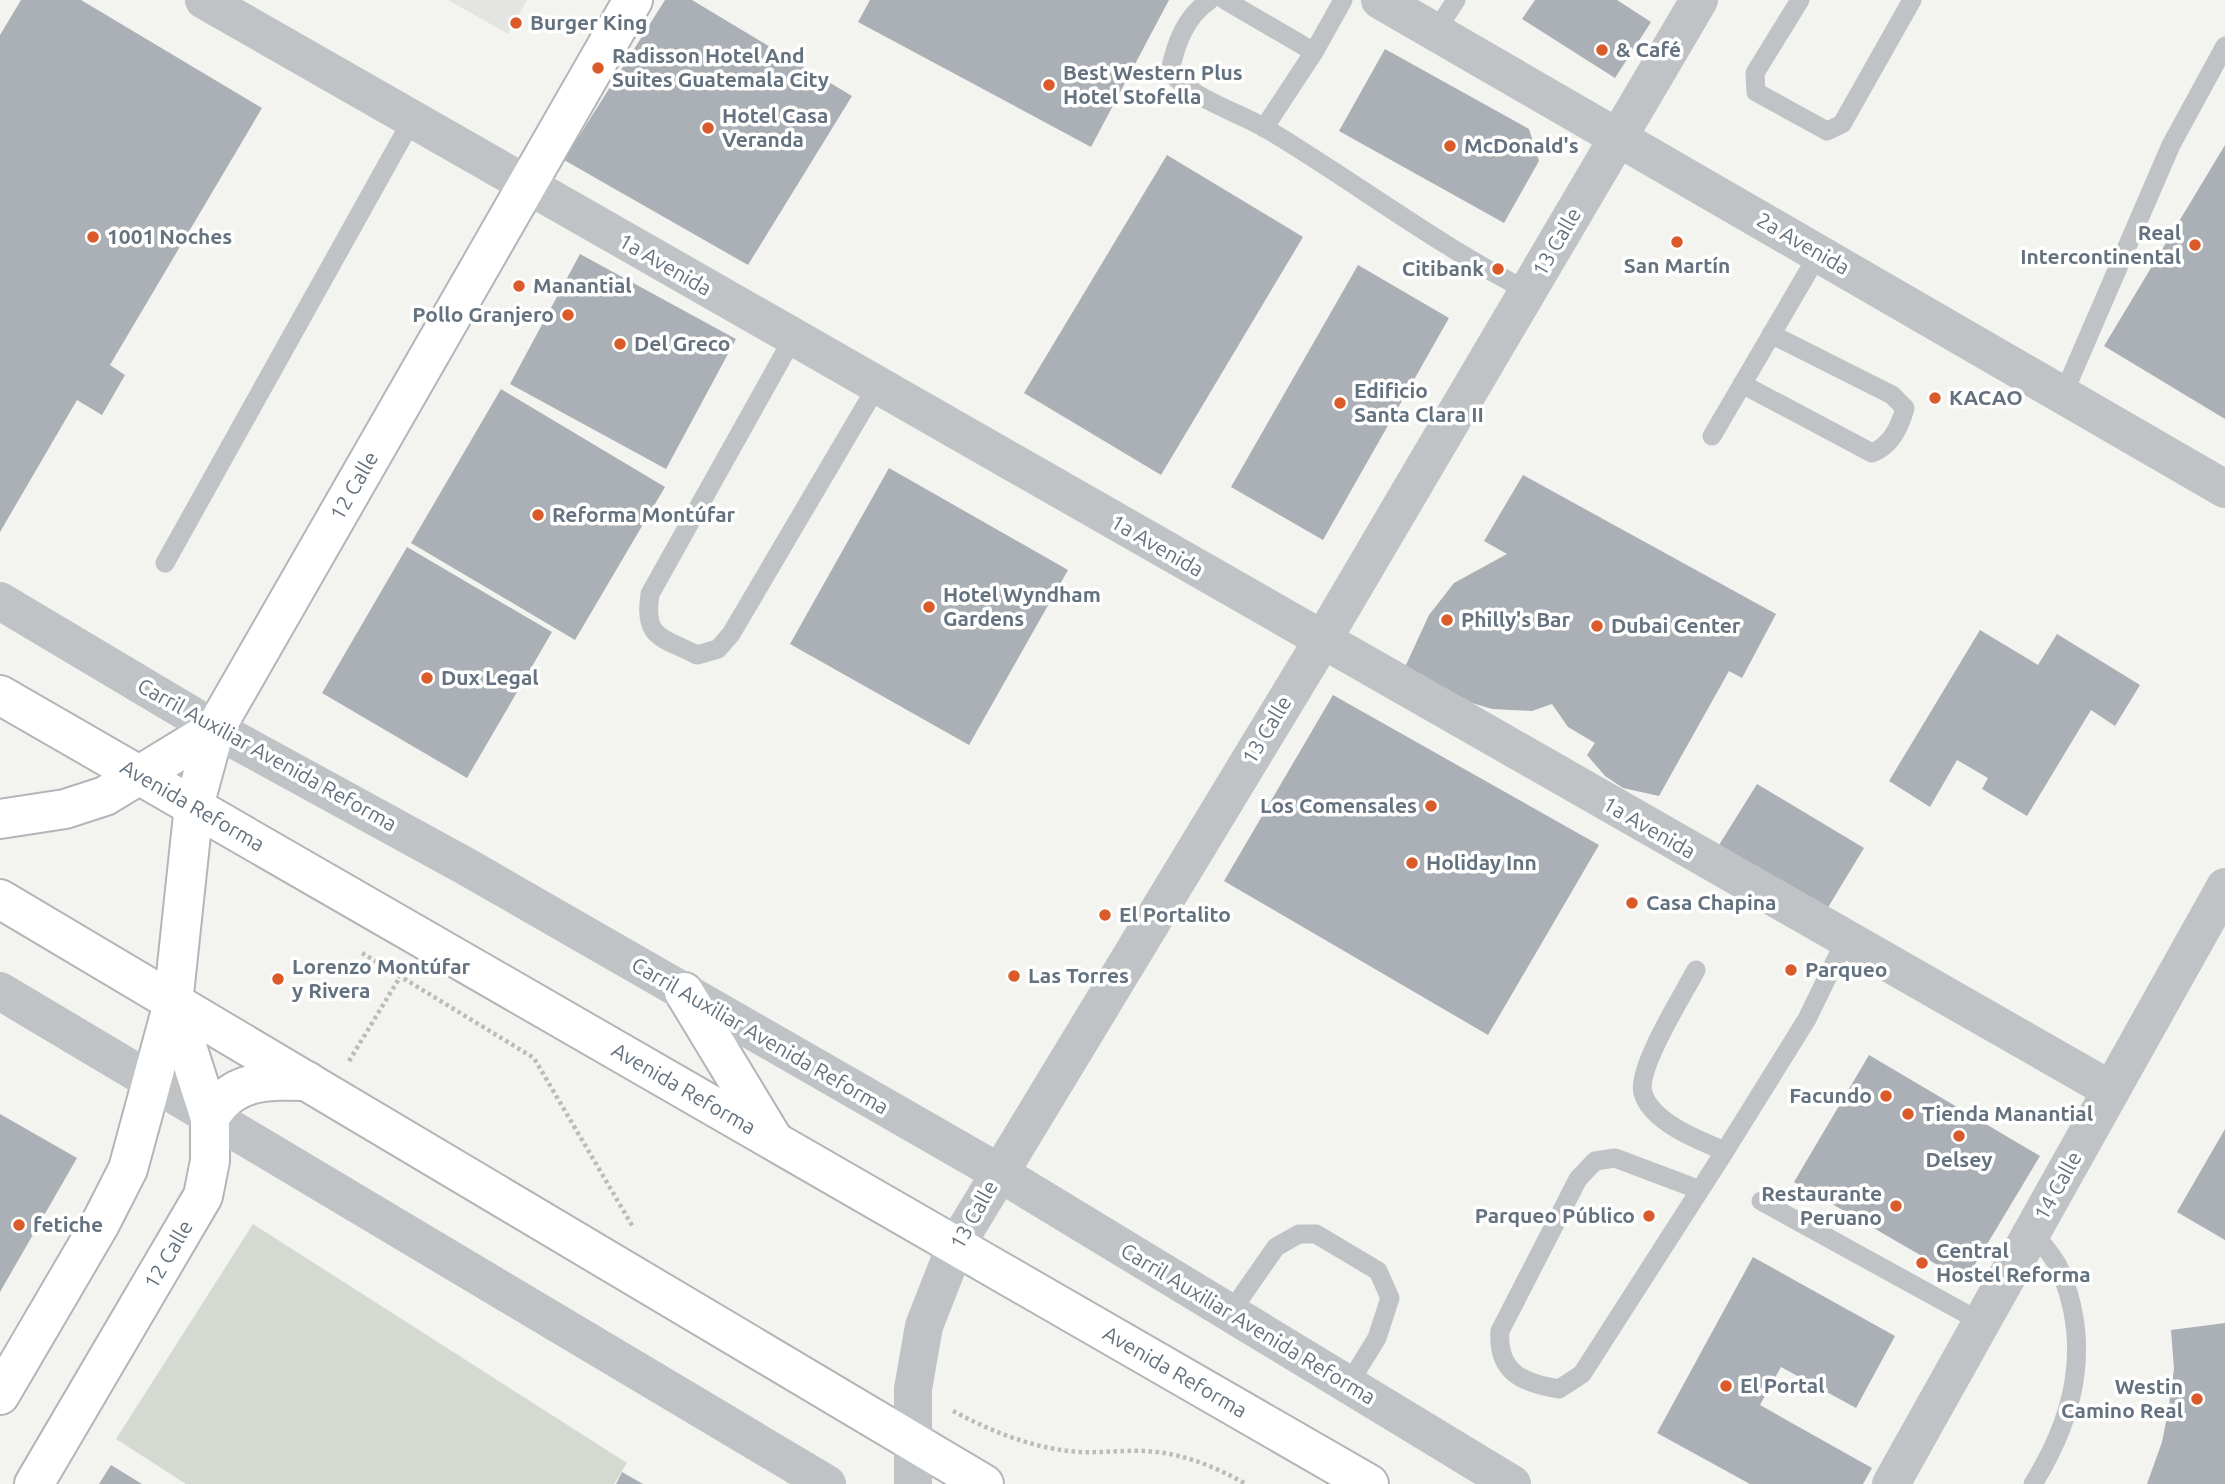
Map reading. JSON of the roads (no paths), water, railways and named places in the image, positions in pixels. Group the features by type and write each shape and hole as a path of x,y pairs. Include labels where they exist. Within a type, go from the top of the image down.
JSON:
{"main road":[{"name":"12 Calle","path":"0,1395 100,1224 128,1169 173,1003 194,807 215,729 524,185 633,0"},
{"name":"Avenida Reforma","path":"0,695 1369,1484"},
{"path":"0,819 65,809 105,796 215,729"},
{"path":"0,899 984,1484"},
{"path":"684,992 774,1141"},
{"name":"12 Calle","path":"34,1484 203,1196 210,1161 210,1118 173,1003"},
{"path":"210,1118 219,1101 239,1087 266,1080 307,1081"}],"street":[{"name":"1a Avenida","path":"204,0 1845,941 2111,1090"},
{"name":"2a Avenida","path":"1380,0 1446,16 1619,136 2225,489"},
{"name":"13 Calle","path":"913,1484 913,1390 924,1326 955,1247 1322,641 1699,0"},
{"name":"Carril Auxiliar Avenida Reforma","path":"0,601 215,729 467,867 998,1172 1511,1484"},
{"name":"14 Calle","path":"1891,1484 2225,887"},
{"path":"0,991 827,1484"}],"lane":[{"path":"1210,0 1196,9 1177,42 1170,71 1182,86 1264,128 1471,262 1528,291"},
{"path":"1226,0 1314,52"},
{"path":"1264,128 1314,52 1343,0"},
{"path":"1800,0 1755,73 1753,83 1756,92 1827,131 1842,124 1912,0"},
{"path":"2063,395 2171,145 2225,46"},
{"path":"165,563 412,120"},
{"path":"1712,436 1819,253"},
{"path":"1742,384 1872,453 1884,448 1902,422 1905,408 1892,395 1771,334"},
{"path":"793,338 650,594 647,617 653,632 697,655 718,649 731,634 877,386"},
{"path":"1700,1190 1615,1158 1594,1161 1578,1179 1500,1331 1499,1350 1506,1366 1523,1379 1559,1389 1582,1374 1725,1152 1807,1019 1845,941"},
{"path":"1696,970 1645,1072 1643,1093 1653,1110 1688,1136 1725,1152"},
{"path":"1761,1201 1981,1322"},
{"path":"2032,1231 2059,1268 2070,1301 2078,1357 2074,1393 2061,1428 2033,1484"},
{"path":"1230,1313 1276,1247 1299,1234 1316,1234 1378,1271 1390,1298 1377,1338 1348,1385"}],"place":[{"name":"Burger King","path":"516,23"},
{"name":"& Café","path":"1602,50"},
{"name":"Radisson Hotel And Suites Guatemala City","path":"598,68"},
{"name":"Best Western Plus Hotel Stofella","path":"1049,85"},
{"name":"Hotel Casa Veranda","path":"708,128"},
{"name":"McDonald's","path":"1450,146"},
{"name":"1001 Noches","path":"93,237"},
{"name":"San Martín","path":"1677,242"},
{"name":"Real Intercontinental","path":"2195,245"},
{"name":"Citibank","path":"1498,269"},
{"name":"Manantial","path":"519,286"},
{"name":"Pollo Granjero","path":"568,315"},
{"name":"Del Greco","path":"620,344"},
{"name":"KACAO","path":"1935,398"},
{"name":"Edificio Santa Clara II","path":"1340,403"},
{"name":"Reforma Montúfar","path":"538,515"},
{"name":"Hotel Wyndham Gardens","path":"929,607"},
{"name":"Philly's Bar","path":"1447,620"},
{"name":"Dubai Center","path":"1597,626"},
{"name":"Dux Legal","path":"427,678"},
{"name":"Los Comensales","path":"1431,806"},
{"name":"Holiday Inn","path":"1412,863"},
{"name":"Casa Chapina","path":"1632,903"},
{"name":"El Portalito","path":"1105,915"},
{"name":"Parqueo","path":"1791,970"},
{"name":"Las Torres","path":"1014,976"},
{"name":"Lorenzo Montúfar y Rivera","path":"278,979"},
{"name":"Facundo","path":"1886,1096"},
{"name":"Tienda Manantial","path":"1908,1114"},
{"name":"Delsey","path":"1959,1136"},
{"name":"Restaurante Peruano","path":"1896,1206"},
{"name":"Parqueo Público","path":"1649,1216"},
{"name":"fetiche","path":"19,1225"},
{"name":"Central Hostel Reforma","path":"1922,1263"},
{"name":"El Portal","path":"1726,1386"},
{"name":"Westin Camino Real","path":"2197,1399"}]}
